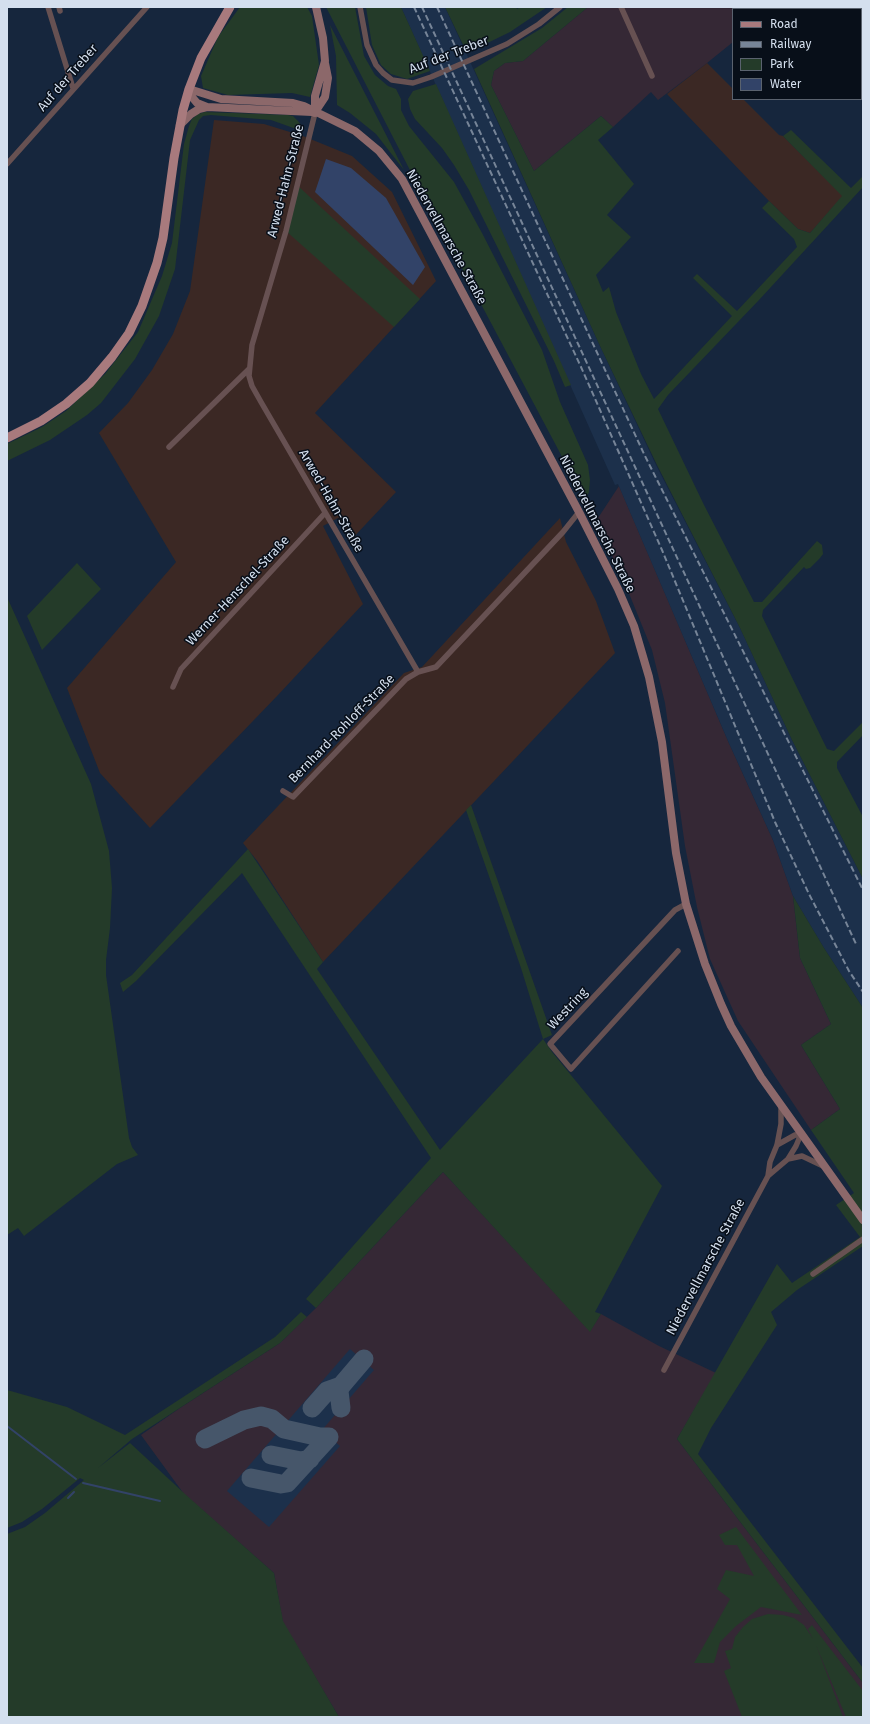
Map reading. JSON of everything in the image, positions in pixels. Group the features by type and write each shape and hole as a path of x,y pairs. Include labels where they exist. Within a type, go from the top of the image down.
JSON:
{"main road":[{"path":"7,438 41,421 71,400 90,383 112,357 129,333 142,306 158,264 164,238 174,158 180,124 189,89 201,58 230,7"},
{"path":"189,89 192,97 197,103 207,107 315,113 315,96 325,61 323,38 316,7"},
{"name":"Niedervellmarsche Straße","path":"189,89 221,99 293,103 304,106 315,113 355,131 379,151 402,179 579,512 618,589 634,626 649,677 662,742 676,853 686,904 705,964 731,1026 761,1077 863,1220"},
{"path":"180,124 195,112 207,107"}],"street":[{"path":"48,7 73,88"},
{"name":"Auf der Treber","path":"7,164 73,88 147,7"},
{"name":"Auf der Treber","path":"360,7 367,45 376,65 392,80 404,83 413,83 431,77 507,44 538,24 560,7"},
{"path":"620,7 652,76"},
{"name":"Arwed-Hahn-Straße","path":"315,113 286,231 252,345 249,368 252,386 418,672"},
{"path":"169,447 249,368"},
{"path":"418,672 436,667 563,532 579,512"},
{"name":"Werner-Henschel-Straße","path":"173,687 181,669 325,513"},
{"name":"Bernhard-Rohloff-Straße","path":"283,791 293,797 406,679 418,672"},
{"name":"Westring","path":"678,951 571,1069 550,1044 675,910 686,904"},
{"name":"Niedervellmarsche Straße","path":"664,1370 768,1176 770,1162 778,1145 781,1124 781,1106"},
{"path":"778,1145 794,1134 801,1134"},
{"name":"Niedervellmarsche Straße","path":"768,1176 788,1159 801,1134"},
{"name":"Niedervellmarsche Straße","path":"788,1159 802,1156 825,1167"},
{"path":"812,1274 863,1239"}],"shaded area":[{"path":"401,7 445,7 656,465 740,628 792,740 863,879 863,1008 824,948 793,896 773,840 728,741 618,484 615,485"},
{"path":"588,7 777,7 732,8 732,43 658,100 651,92 613,127 601,116 534,171 491,85 494,71 505,63 523,61"},
{"path":"707,63 732,88 732,100 744,100 779,135 783,136 843,196 810,233 798,229 769,201 667,94"},
{"path":"214,120 264,124 303,136 352,156 392,192 436,281 315,413 396,492 350,541 338,518 323,526 363,604 150,828 100,773 67,688 176,562 99,433 128,403 152,370 173,334 190,291"},
{"path":"619,486 728,741 773,840 793,896 800,958 831,1024 801,1045 840,1109 811,1130 738,1021 710,959 697,907 685,846 665,703 652,650 626,586 596,521"},
{"path":"560,518 566,542 596,601 615,653 323,962 258,862 243,843 404,673 422,667"},
{"path":"443,1172 590,1331 601,1314 659,1346 716,1373 677,1439 863,1683 863,1717 339,1717 283,1623 274,1573 184,1494 141,1435 280,1343 316,1308"},
{"path":"350,1349 374,1370 322,1430 340,1446 269,1527 227,1491"}],"green space":[{"path":"240,7 307,7 312,16 319,65 310,97 292,93 228,95 203,88 201,76 218,37"},
{"path":"326,7 355,7 364,56 375,75 388,86 396,89 401,99 401,110 409,126 454,182 482,233 542,350 560,402 588,465 590,480 589,492 585,500 413,176"},
{"path":"366,7 401,7 430,71 407,79 391,74 381,65 372,45"},
{"path":"445,7 516,7 517,9 520,7 547,7 510,32 467,53"},
{"path":"568,7 588,7 523,61 505,63 494,71 491,85 534,171 601,116 613,127 598,140 634,184 607,215 631,237 596,275 603,292 609,287 616,312 641,374 654,399 732,316 693,278 697,274 737,311 797,247 794,239 762,208 769,201 798,229 810,233 842,196 783,136 791,130 851,188 863,176 863,187 759,300 668,395 658,409 704,505 754,602 762,602 817,541 822,545 823,554 820,558 810,568 806,569 804,567 763,610 762,616 827,749 834,751 863,722 863,735 837,762 837,768 863,817 863,879 792,740 740,628 657,465 600,346 474,69 542,28"},
{"path":"330,25 404,170 376,134 350,113 337,105 336,56"},
{"path":"436,84 571,385 565,387 554,361 469,190 442,148 415,119 410,109 408,99 413,91"},
{"path":"205,112 288,115 293,116 298,121 302,126 302,131 271,120 211,115 203,116 199,120 190,140 175,269 159,316 135,359 101,403 87,415 50,440 7,461 7,444 42,427 66,411 105,374 138,332 162,276 172,243 184,144 189,126 192,119 198,114"},
{"path":"297,185 420,299 394,327 286,231"},
{"path":"77,563 101,589 42,650 27,616"},
{"path":"7,597 91,784 109,851 112,888 106,975 129,1138 132,1147 138,1155 117,1164 24,1236 18,1228 7,1235"},
{"path":"471,805 552,1035 543,1039 521,968 466,810"},
{"path":"248,849 323,962 317,969 440,1150 543,1039 662,1186 595,1312 601,1314 590,1332 443,1172 316,1308 306,1299 431,1158 242,873 136,981 123,992 120,983 132,975"},
{"path":"793,896 824,948 863,1008 863,1246 797,1290 771,1312 777,1325 711,1428 698,1454 863,1668 863,1683 677,1439 777,1264 792,1283 860,1237 836,1205 854,1193 811,1130 840,1109 801,1045 831,1024 800,958"},
{"path":"301,1312 307,1317 280,1343 132,1439 98,1468 130,1443 274,1573 283,1621 339,1717 7,1717 7,1534 25,1527 45,1513 84,1480 80,1478 42,1509 22,1522 7,1528 7,1390 67,1407 125,1435 275,1337"},
{"path":"736,1527 802,1615 761,1607 736,1626 720,1642 714,1663 694,1663 730,1599 717,1589 726,1570 754,1576 737,1545 725,1545 719,1535"},
{"path":"768,1614 783,1615 794,1618 804,1625 813,1639 808,1629 812,1625 863,1691 863,1717 846,1717 816,1645 843,1717 742,1717 724,1671 731,1668 725,1651 732,1649 735,1637 752,1619"}],"water":[{"path":"326,159 351,168 386,198 425,267 413,285 315,192"}],"waterway":[{"path":"7,1426 76,1479"},
{"path":"83,1483 160,1501"},
{"path":"68,1498 74,1492"}],"taxiway":[{"path":"312,1408 327,1391 341,1386 364,1359"},
{"path":"341,1386 339,1391 341,1408"},
{"path":"205,1439 244,1420 261,1416 272,1419 284,1429 320,1437 329,1437"},
{"path":"251,1478 281,1484 287,1483 329,1437"},
{"path":"271,1455 301,1461 310,1459"}],"railway":[{"path":"414,7 581,367 662,550 775,822 809,894 849,971 863,992"},
{"path":"422,7 856,944"},
{"path":"437,7 644,454 863,890"}]}
